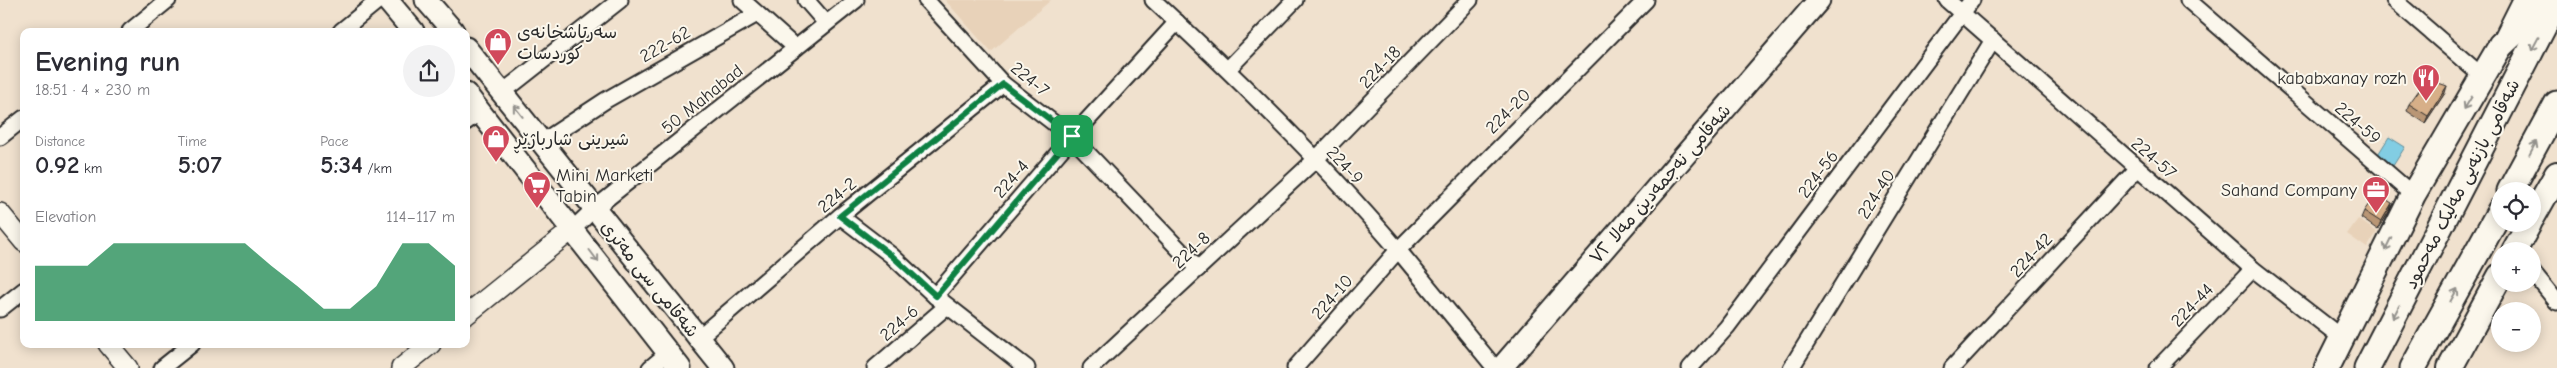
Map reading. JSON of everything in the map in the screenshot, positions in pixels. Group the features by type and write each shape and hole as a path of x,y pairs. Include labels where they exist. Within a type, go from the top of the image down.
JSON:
{"highway":[{"path":"2501,45 2549,0"},
{"name":"شەقامی بازنەیی مەلیک مەحمود","path":"2367,368 2556,0"},
{"path":"2515,182 2557,104"},
{"path":"2413,368 2491,227"}],"main road":[{"path":"387,0 410,28"},
{"path":"426,0 449,28"},
{"name":"شەقامی نەجمەدین مەلا ٧٢","path":"1501,368 1819,0"},
{"path":"2327,368 2413,195 2483,77 2524,0"},
{"name":"شەقامی سی مەتری","path":"470,53 723,368"},
{"name":"شەقامی سی مەتری","path":"473,117 573,229 674,361"},
{"path":"2541,202 2557,174"},
{"path":"2450,368 2491,292"}],"street":[{"path":"134,28 168,0"},
{"path":"345,28 379,0"},
{"path":"503,92 620,0"},
{"path":"742,0 796,48"},
{"path":"806,0 826,24"},
{"name":"50 Mahabad","path":"573,229 594,209 856,0"},
{"name":"224-7","path":"926,0 1003,84 1072,136 1198,269"},
{"name":"224-9","path":"1153,0 1228,70 1316,160 1398,250 1495,368"},
{"path":"1228,70 1295,0"},
{"name":"224-18","path":"1316,160 1470,0"},
{"name":"224-20","path":"1398,250 1646,0"},
{"name":"224-57","path":"1947,0 2253,269 2342,338"},
{"name":"224-56","path":"1690,368 1727,327 1972,0"},
{"name":"224-59","path":"2188,0 2413,195"},
{"path":"2394,0 2483,77"},
{"name":"222-62","path":"542,142 606,100 757,14"},
{"name":"224-4","path":"941,301 1072,136 1176,22"},
{"name":"224-40","path":"1792,368 1993,40"},
{"name":"224-2","path":"698,338 840,216 1003,84"},
{"path":"0,137 20,121"},
{"name":"224-8","path":"1091,368 1316,160"},
{"name":"224-42","path":"1952,368 2138,168"},
{"path":"0,212 20,237"},
{"path":"840,216 891,255 941,301 1027,368"},
{"path":"470,312 573,229"},
{"name":"224-10","path":"1295,368 1398,250"},
{"name":"224-44","path":"2158,368 2253,269"},
{"path":"2541,282 2557,302"},
{"path":"0,309 20,293"},
{"name":"224-6","path":"875,368 941,301"},
{"path":"111,348 128,368"},
{"path":"162,368 187,348"},
{"path":"401,368 426,348"},
{"path":"650,368 674,361"}],"shaded area":[{"path":"945,0 1051,0 991,52"},
{"path":"2358,219 2377,232 2367,248 2347,234"}],"water":[{"path":"2389,137 2405,147 2389,172 2375,159"}],"building":[{"name":"kababxanay rozh","path":"2427,79 2447,86 2428,116 2409,104"},
{"path":"2376,194 2392,203 2381,222 2364,211"}],"place":[{"name":"سە‌رتاشخانە‌ی كوردسات","path":"498,66"},
{"name":"kababxanay rozh","path":"2426,102"},
{"name":"شیرینی شارباژێڕ","path":"496,163"},
{"name":"Mini Marketi Tabin","path":"537,209"},
{"name":"Sahand Company","path":"2376,214"}],"route":[{"path":"1003,84 1072,136 936,296 891,255 840,216 1003,84"}]}
